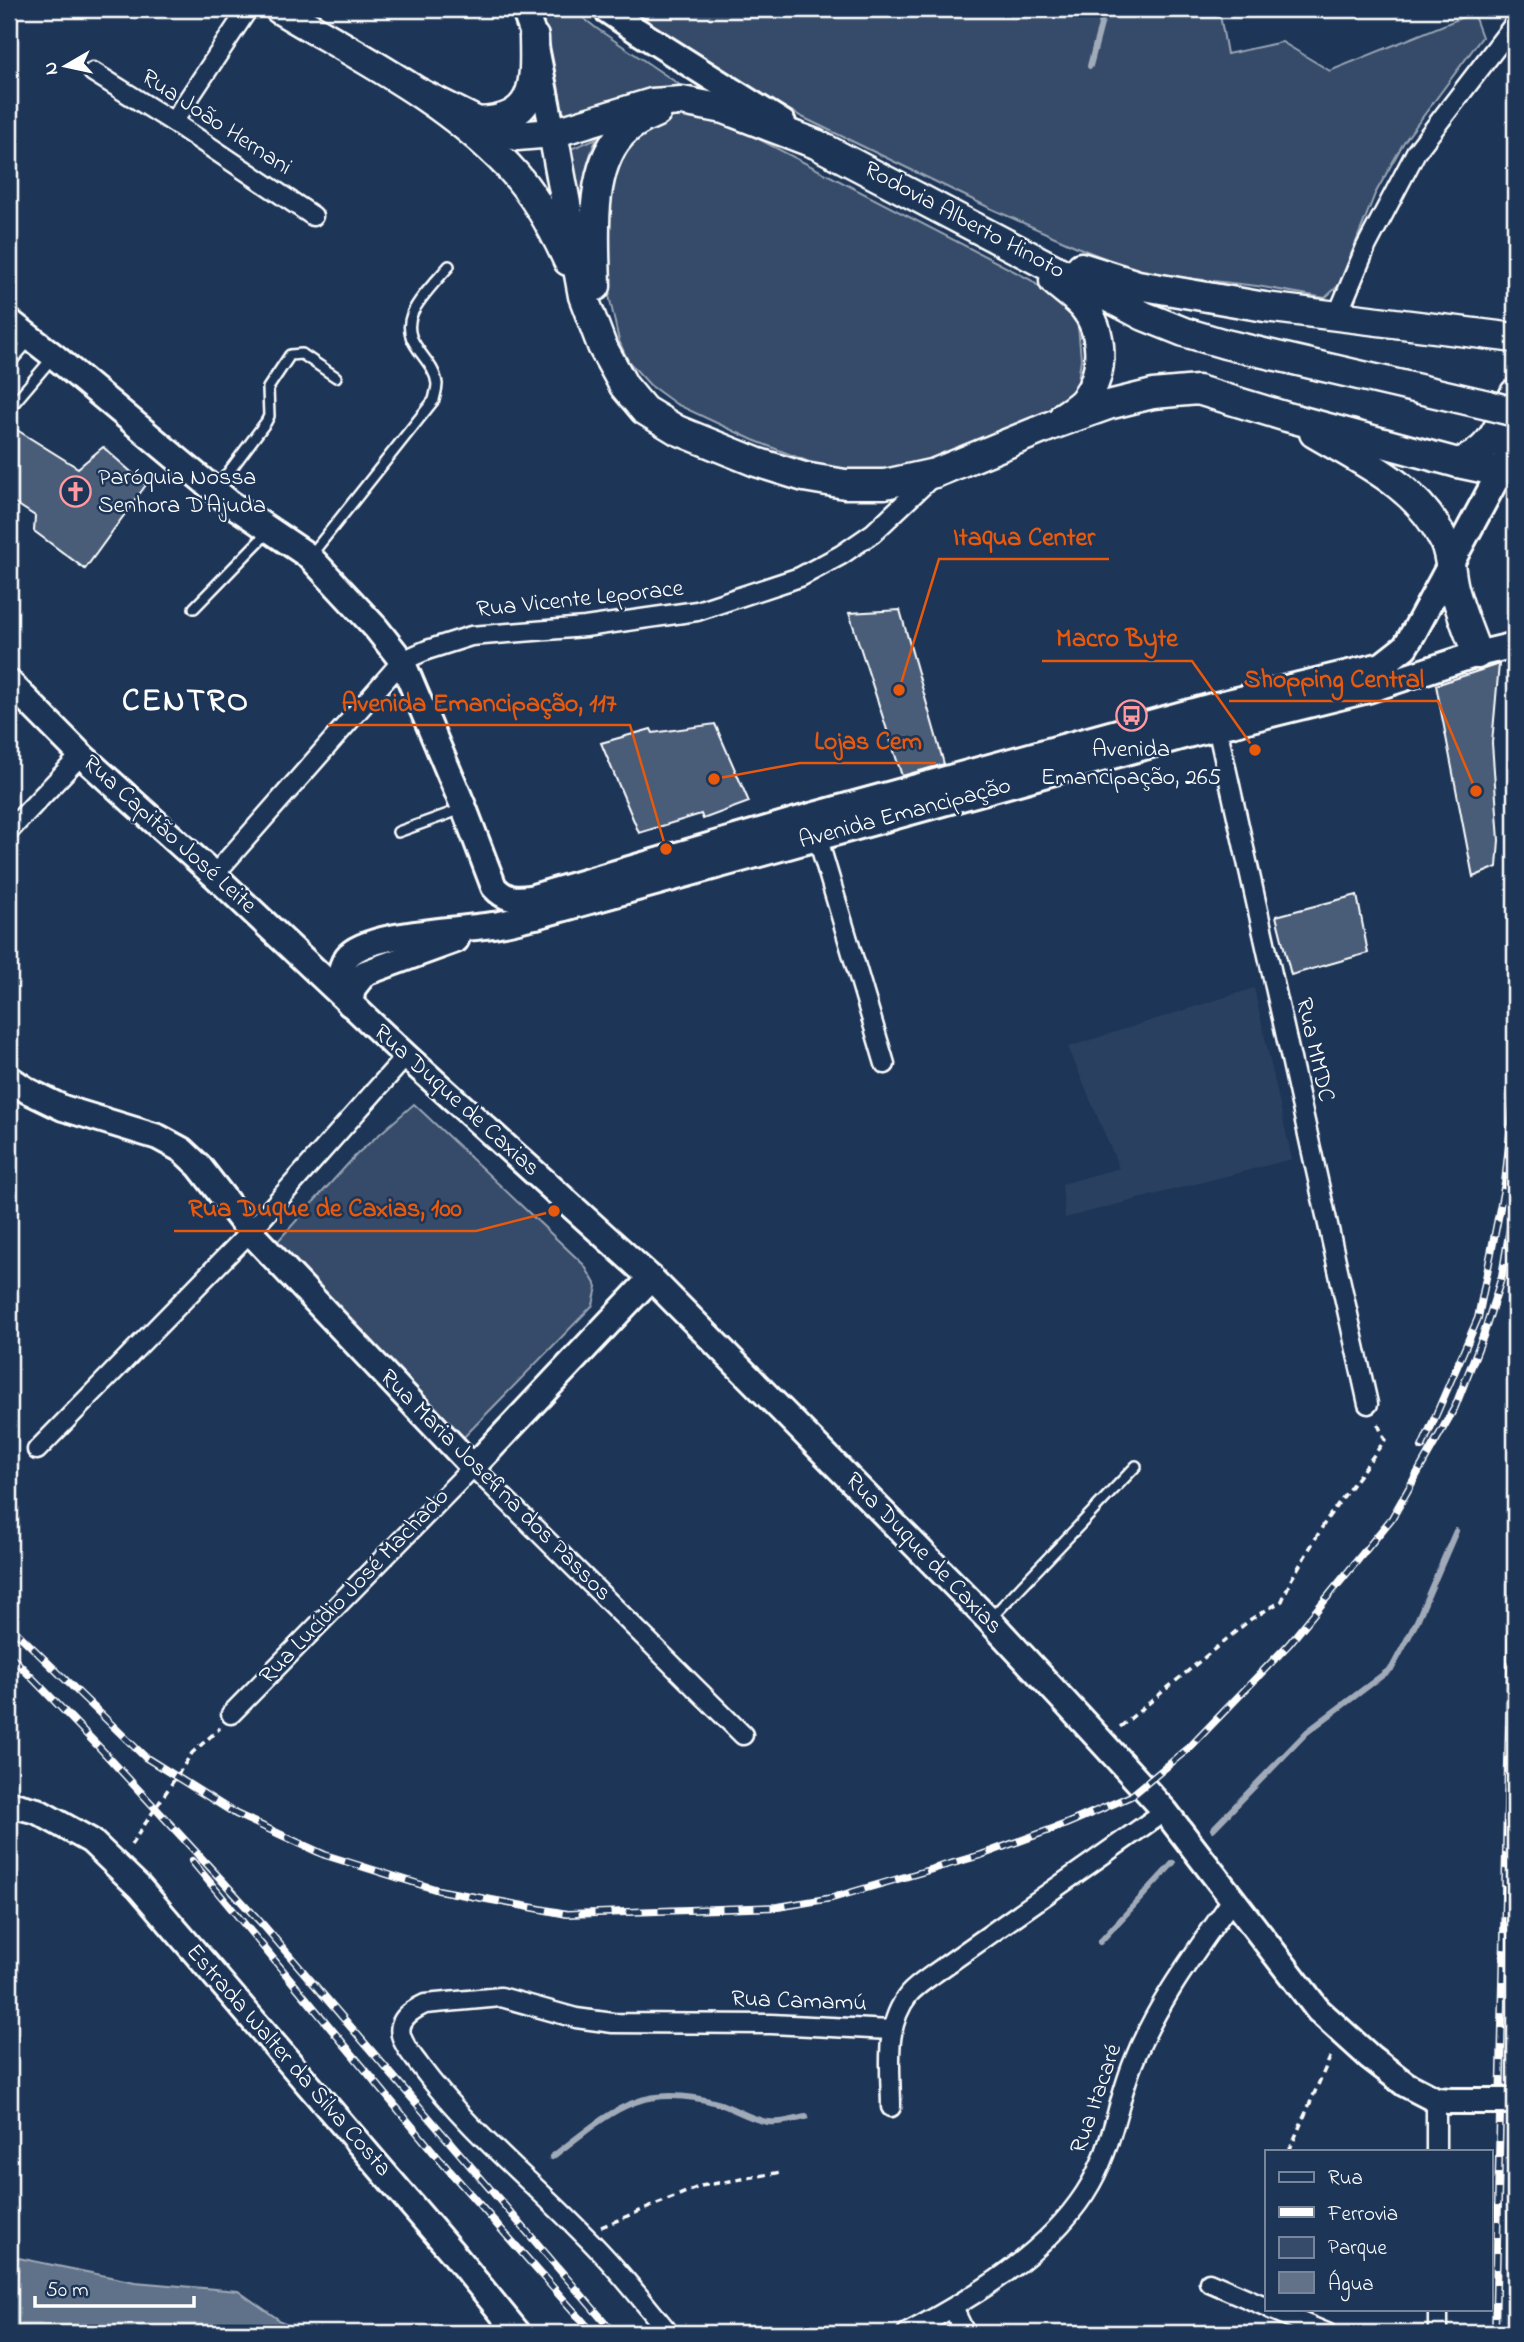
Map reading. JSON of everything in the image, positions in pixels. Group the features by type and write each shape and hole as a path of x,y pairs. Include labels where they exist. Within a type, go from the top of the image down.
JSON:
{"main road":[{"name":"Rodovia Alberto Hinoto","path":"279,9 418,92 478,122 517,136 553,134 652,103 682,101 724,109 816,144 1144,316 1184,332 1515,412"},
{"path":"524,9 534,37 583,296 602,346 624,386 644,410 677,430 756,462 804,477 845,484 885,484 935,473 1108,405 1153,394 1198,390 1287,417 1508,474"},
{"path":"605,9 816,144"},
{"path":"478,122 502,120 524,106 532,93 535,77 534,37"},
{"name":"Rodovia Alberto Hinoto","path":"418,92 490,149 523,184 559,241 583,296"},
{"path":"602,346 596,299 596,212 599,178 605,157 621,134 644,117 682,101"},
{"path":"1011,245 1138,285 1265,307 1514,341"},
{"path":"1011,245 1084,307 1094,325 1099,345 1094,384 1084,401 1055,424"},
{"path":"9,321 215,491 310,557 376,628 402,661 494,887 491,898 480,910 404,936"},
{"path":"1458,463 1471,458 1490,444 1515,393"},
{"path":"1287,417 1377,470 1408,492 1431,519 1445,543 1453,587 1477,654"},
{"path":"1451,565 1508,474 1515,444"},
{"name":"Avenida Emancipação","path":"494,887 509,899 530,898 814,827 1214,717 1364,671 1389,661 1405,647 1451,565"},
{"name":"Avenida Emancipação","path":"1214,717 1368,690 1477,654 1515,645"},
{"name":"Rua Capitão José Leite","path":"9,682 81,755 302,958 342,968"},
{"name":"Avenida Emancipação","path":"342,968 353,951 366,944 536,916 814,827"},
{"path":"349,1004 353,988 365,973 499,924"},
{"name":"Rua Duque de Caxias","path":"302,958 349,1004 651,1278 989,1620 1165,1811 1318,2010 1341,2032 1405,2084 1443,2101 1515,2101"},
{"path":"342,968 343,990 349,1004"},
{"name":"Rua Maria Josefina dos Passos","path":"9,1077 28,1091 64,1108 158,1137 182,1150 199,1166 250,1233 473,1467"},
{"name":"Rua Lucídio José Machado","path":"473,1467 651,1278"},
{"name":"Estrada Walter da Silva Costa","path":"9,1804 37,1811 91,1840 130,1879 443,2242 518,2333"}],"street":[{"path":"173,122 248,9"},
{"path":"1509,9 1515,16"},
{"path":"1337,316 1366,247 1416,152 1515,23"},
{"name":"Rua João Hernani","path":"93,72 313,216"},
{"name":"Rua Vicente Leporace","path":"402,661 471,636 585,627 697,611 800,577 841,555 873,533 935,473"},
{"path":"214,875 402,661"},
{"name":"Rua MMDC","path":"1214,717 1368,1404"},
{"path":"9,831 81,755"},
{"path":"814,827 885,1064"},
{"path":"37,1450 250,1233 406,1056"},
{"name":"Rua Lucídio José Machado","path":"231,1714 473,1467"},
{"name":"Rua Maria Josefina dos Passos","path":"473,1467 743,1735"},
{"name":"Rua Camamú","path":"583,2234 461,2114 428,2077 404,2045 400,2031 402,2020 414,2009 425,2004 501,1997 576,2018 613,2023 771,2024 891,2030 910,1993 935,1973 1165,1811"},
{"name":"Rua Itacaré","path":"907,2333 953,2308 1030,2254 1056,2229 1084,2194 1103,2163 1133,2062 1149,2028 1184,1969 1233,1899"},
{"path":"891,2030 891,2107"},
{"path":"1436,2150 1443,2101"},
{"path":"583,2234 669,2333"},
{"path":"1209,2282 1265,2306"},
{"path":"953,2308 965,2333"},
{"path":"1274,2310 1327,2333"},
{"path":"1438,2310 1438,2333"}],"lane":[{"path":"310,557 434,400 438,386 434,374 412,342 409,330 412,313 449,266"},
{"path":"9,364 31,338"},
{"path":"215,491 266,422 269,416 268,388 290,355 302,354 335,377"},
{"path":"9,409 54,356"},
{"path":"194,608 270,530"},
{"path":"398,832 464,808"},
{"path":"989,1620 1136,1466"}],"path":[{"path":"1102,1742 1251,1619 1282,1601 1291,1580 1327,1519 1385,1440 1368,1404"},
{"path":"130,1879 145,1866 130,1844 153,1814 192,1753 216,1733 231,1714"},
{"path":"1289,2150 1341,2032"},
{"path":"583,2234 701,2186 782,2172"}],"shaded area":[{"path":"1254,988 1292,1159 1065,1218 1062,1184 1119,1168 1068,1047"}],"green space":[{"path":"528,9 572,9 680,85 651,92 558,130"},
{"path":"625,9 1219,9 1227,54 1282,42 1330,71 1473,13 1482,37 1404,142 1375,194 1339,285 1325,298 1257,286 1143,273 1084,250 992,209 802,117 718,69"},
{"path":"682,114 726,122 1031,280 1067,310 1078,325 1081,359 1078,381 1070,394 1052,413 920,471 873,477 822,467 753,440 676,404 650,385 628,361 619,341 608,291 608,193 611,167 641,125 660,117"},
{"path":"597,138 584,182 582,229 561,153"},
{"path":"414,1104 584,1265 597,1287 593,1305 461,1440 276,1243 358,1153"}],"water":[{"path":"9,2256 135,2282 238,2291 298,2333 70,2333 9,2327"}],"building":[{"name":"Paróquia Nossa Senhora D'Ajuda","path":"9,425 78,468 103,447 146,485 85,569 34,531 35,516 9,499"},
{"path":"900,610 944,764 902,776 849,613"},
{"path":"1499,664 1492,743 1499,840 1497,867 1473,877 1436,685"},
{"path":"715,724 749,802 703,819 701,814 639,833 601,743 651,729 653,733"},
{"path":"1357,895 1368,953 1291,975 1276,916"}],"waterway":[{"path":"1090,66 1105,9"},
{"path":"1213,1829 1307,1732 1392,1668 1417,1621 1456,1531"},
{"path":"1100,1942 1173,1863"},
{"path":"552,2157 609,2115 646,2099 690,2097 717,2103 768,2122 806,2117"}],"railway":[{"path":"1422,1447 1478,1318 1505,1183 1515,1084"},
{"path":"9,1625 145,1757 236,1814 325,1855 438,1890 567,1914 778,1907 832,1898 981,1855 1066,1824 1131,1796 1189,1748 1289,1644 1392,1518 1455,1407 1483,1336 1502,1276 1515,1197"},
{"path":"1495,2333 1515,1457"},
{"path":"9,1654 264,1926 614,2333"},
{"path":"192,1861 440,2160 593,2333"},
{"path":"1509,2333 1515,2029"}],"place":[{"name":"Paróquia Nossa Senhora D'Ajuda","path":"75,492"},
{"name":"Itaqua Center","path":"899,690"},
{"name":"Avenida Emancipação, 265","path":"1131,716"},
{"name":"Macro Byte","path":"1255,750"},
{"name":"Lojas Cem","path":"714,779"},
{"name":"Shopping Central","path":"1476,791"},
{"name":"Avenida Emancipação, 117","path":"666,849"},
{"name":"Rua Duque de Caxias, 100","path":"554,1211"}],"district":[{"name":"CENTRO","path":"186,702"}]}
